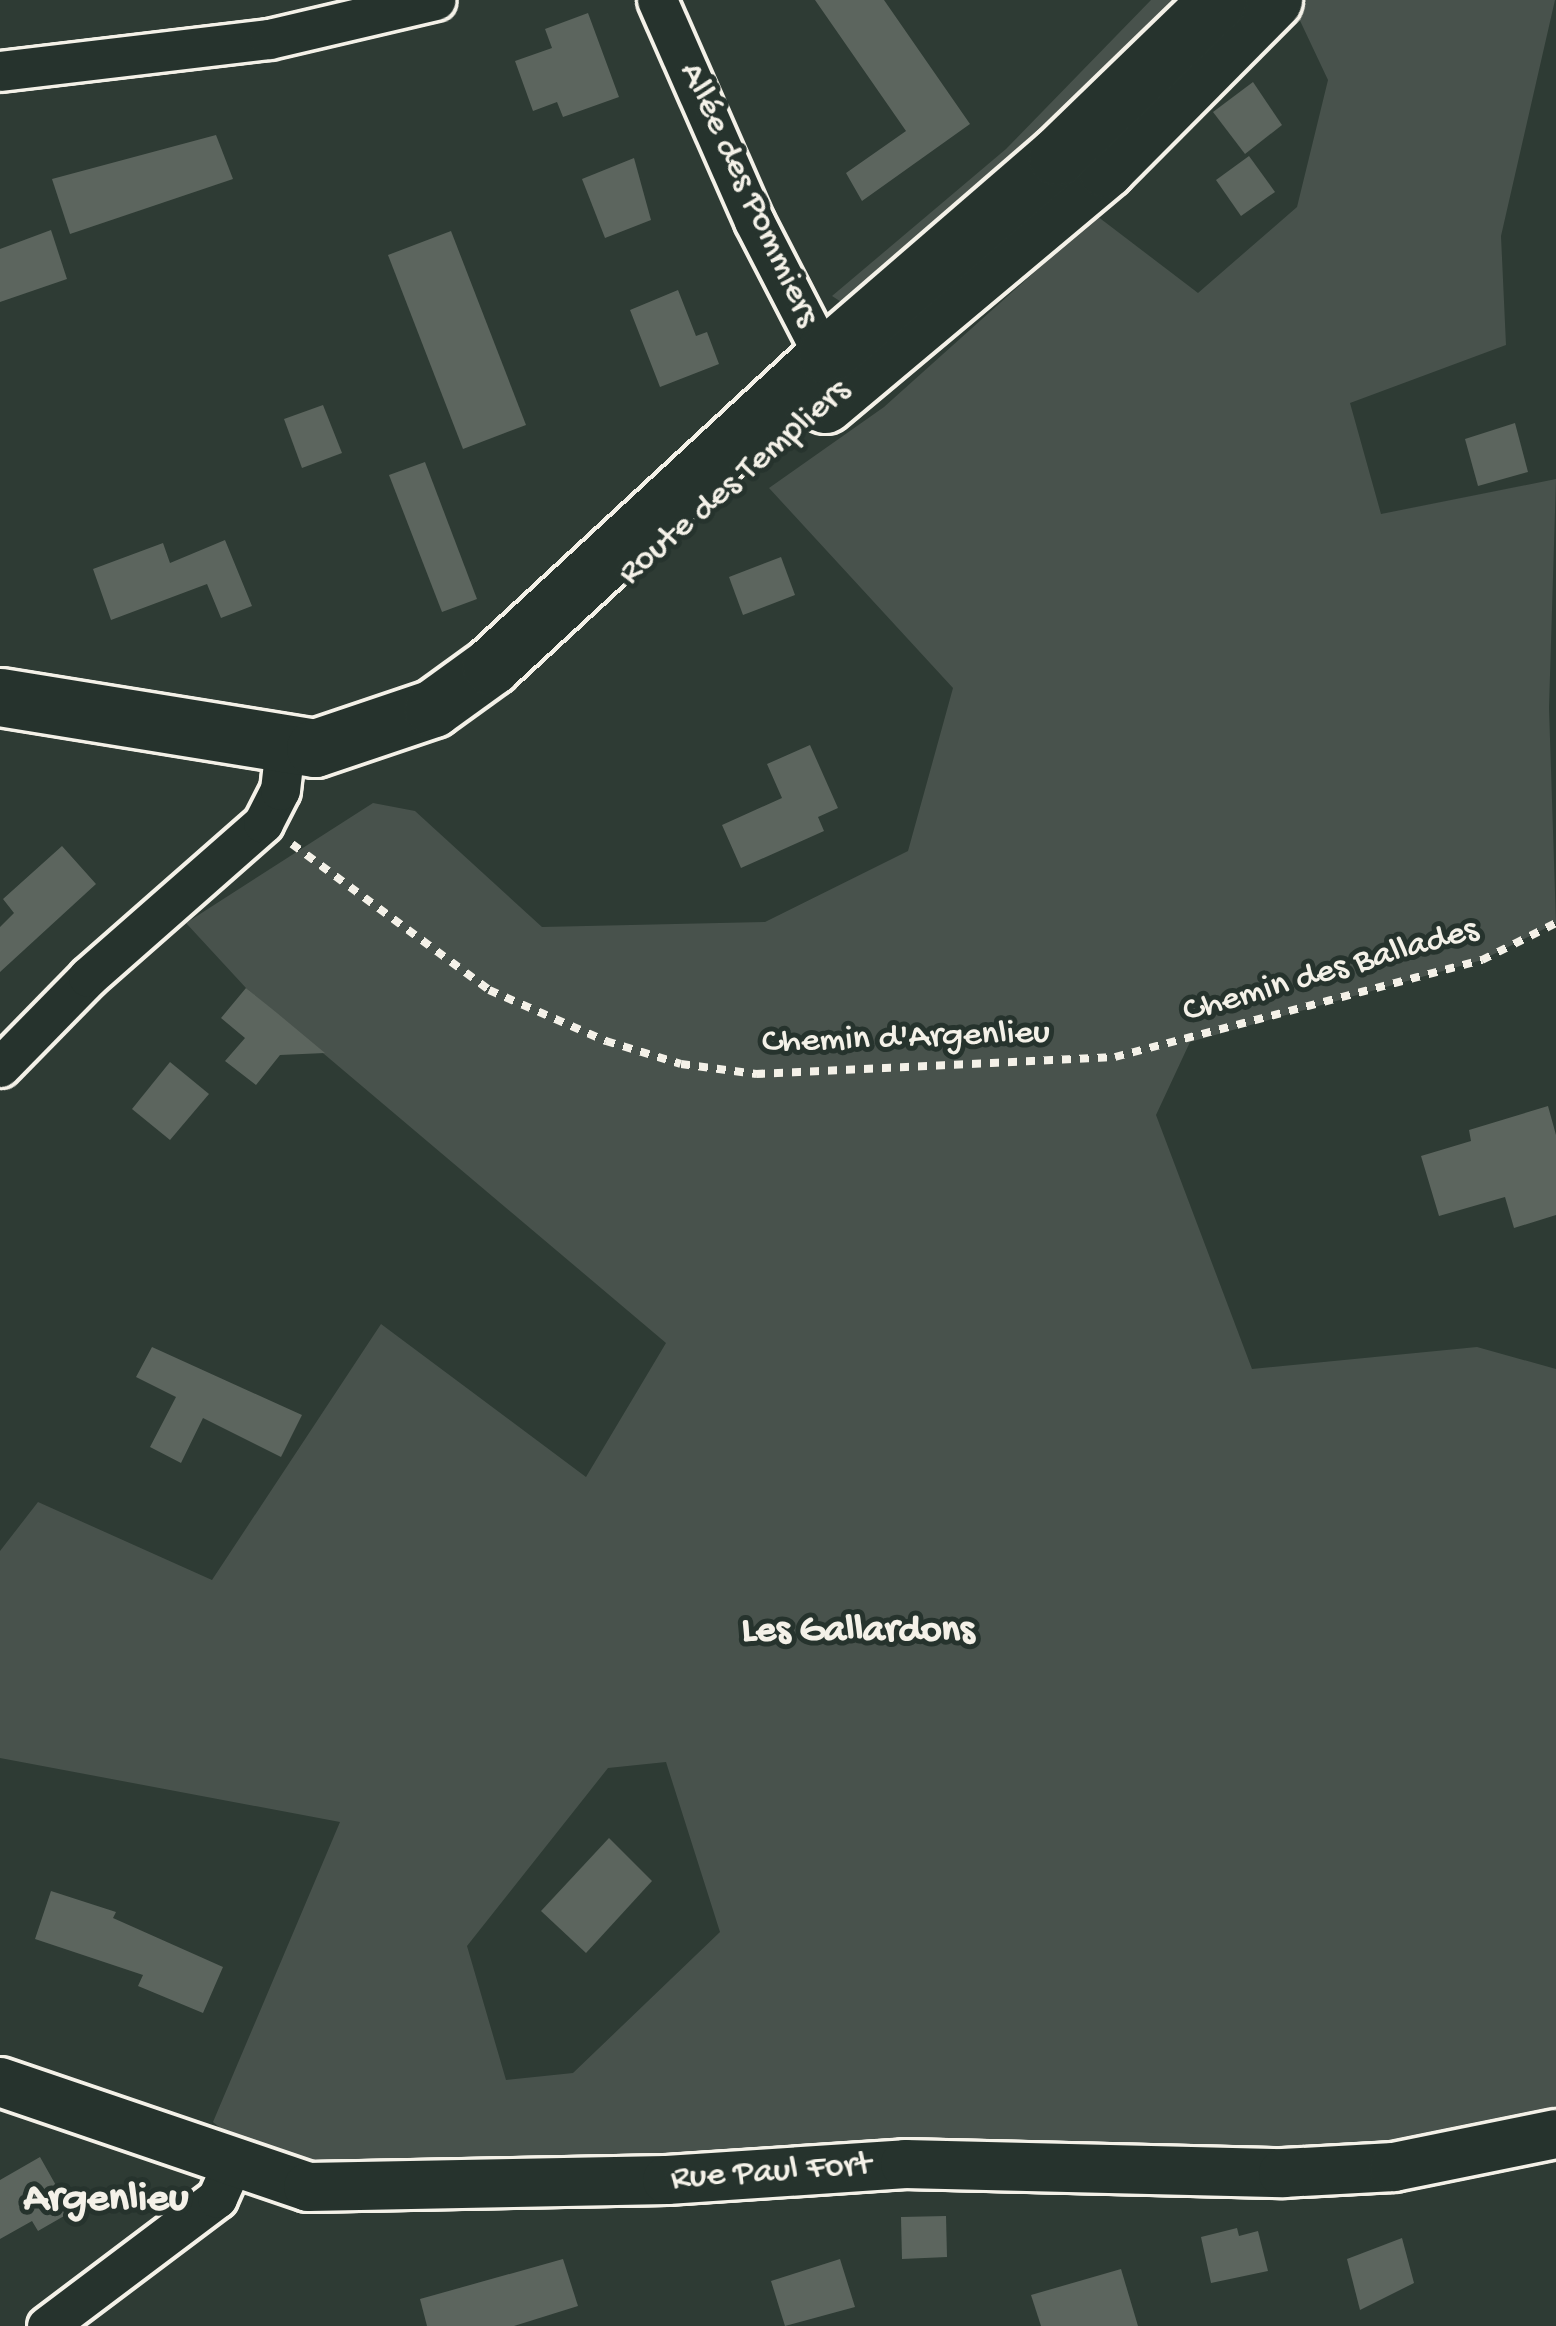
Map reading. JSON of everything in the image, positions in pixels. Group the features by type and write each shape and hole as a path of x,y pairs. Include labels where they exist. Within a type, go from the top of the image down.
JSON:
{"main road":[{"name":"Route des Templiers","path":"0,697 124,722 149,744 277,782 368,767 444,731 839,369 1218,0"},
{"name":"Route des Templiers","path":"839,369 1106,168 1273,0"}],"street":[{"path":"0,71 268,39 363,23 435,0"},
{"name":"Allée des Pommiers","path":"657,0 754,220 839,369"},
{"path":"0,1066 277,782"},
{"name":"Rue Paul Fort","path":"0,2082 308,2187 667,2180 905,2164 1283,2173 1394,2167 1556,2134"},
{"path":"46,2326 217,2198 232,2164"}],"path":[{"name":"Chemin d'Argenlieu","path":"277,782 489,990 681,1064 860,1074 1115,1057"},
{"name":"Chemin des Ballades","path":"1115,1057 1483,960 1556,923"}],"shaded area":[{"path":"1151,0 1191,0 846,305 832,296 1006,149"},
{"path":"1302,0 1555,0 1501,236 1506,345 1350,403 1381,514 1556,479 1549,708 1556,923 1482,960 1190,1042 1156,1115 1252,1369 1477,1347 1556,1369 1556,2111 1395,2146 1258,2153 313,2171 248,2151 213,2122 340,1822 0,1758 0,1551 38,1502 212,1580 381,1324 586,1477 666,1343 246,988 186,923 373,803 415,811 542,927 765,922 908,851 953,688 769,488 884,407 1097,216 1198,293 1297,207 1328,80 1294,8","holes":["666,1762 720,1932 573,2073 506,2080 467,1946 608,1768"]}],"building":[{"path":"815,0 884,0 970,124 862,201 846,173 906,131"},
{"path":"588,13 619,97 563,117 557,102 533,111 515,61 552,48 545,29"},
{"path":"1253,82 1282,125 1245,154 1213,112"},
{"path":"216,135 233,179 70,234 52,179"},
{"path":"1249,156 1275,192 1241,216 1216,180"},
{"path":"634,158 651,220 605,238 582,179"},
{"path":"51,230 67,279 0,302 0,249"},
{"path":"451,231 526,425 463,449 388,255"},
{"path":"678,290 696,336 707,332 719,364 660,387 630,310"},
{"path":"323,405 342,453 302,468 284,419"},
{"path":"1515,423 1528,472 1478,486 1465,439"},
{"path":"425,462 477,599 442,612 389,475"},
{"path":"225,540 252,606 221,618 207,584 111,620 93,569 163,543 170,563"},
{"path":"781,557 795,595 743,615 729,577"},
{"path":"810,745 838,808 818,817 824,831 741,868 722,825 782,798 767,764"},
{"path":"62,846 96,884 0,972 0,927 14,913 3,899"},
{"path":"246,988 325,1053 280,1055 256,1085 225,1061 245,1038 221,1018"},
{"path":"170,1062 209,1094 170,1140 132,1109"},
{"path":"1548,1106 1556,1135 1556,1215 1514,1228 1505,1197 1439,1216 1421,1156 1471,1141 1469,1130"},
{"path":"152,1347 302,1415 281,1457 203,1418 181,1463 150,1447 176,1397 136,1377"},
{"path":"609,1838 652,1881 586,1953 541,1911"},
{"path":"51,1891 116,1912 113,1918 223,1967 203,2013 138,1986 143,1975 35,1939"},
{"path":"40,2157 71,2212 38,2231 32,2221 0,2239 0,2180"},
{"path":"946,2216 947,2257 902,2259 901,2217"},
{"path":"1237,2228 1239,2236 1258,2231 1268,2271 1211,2283 1201,2237"},
{"path":"1402,2238 1414,2283 1360,2310 1347,2259"},
{"path":"563,2259 578,2306 514,2326 427,2326 420,2299"},
{"path":"840,2259 855,2307 785,2326 771,2281"},
{"path":"1121,2269 1138,2326 1041,2326 1031,2295"}],"district":[{"name":"Les Gallardons","path":"858,1632"},
{"name":"Argenlieu","path":"106,2201"}]}
